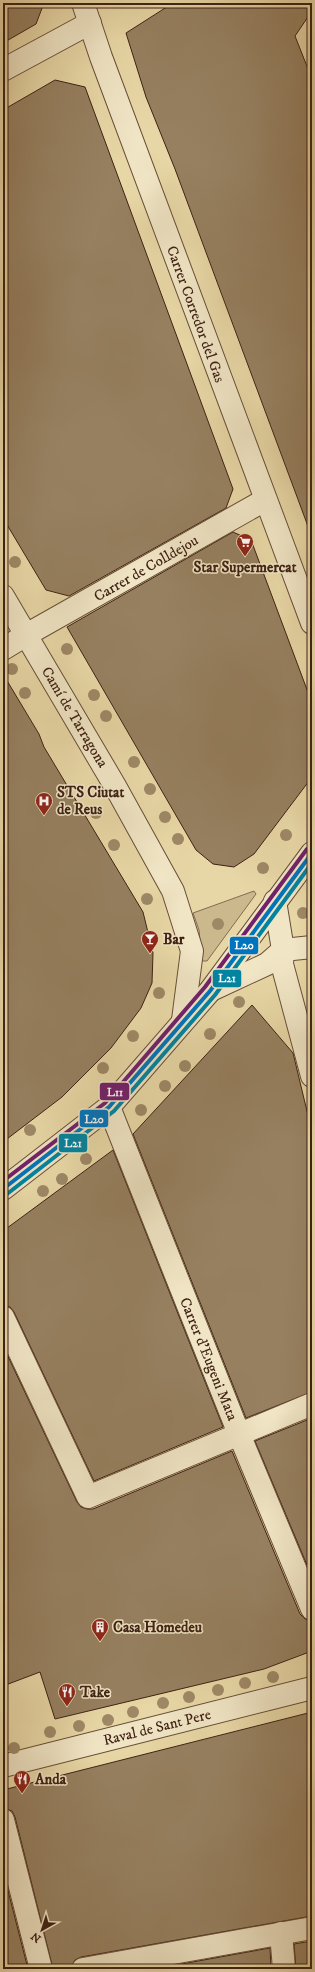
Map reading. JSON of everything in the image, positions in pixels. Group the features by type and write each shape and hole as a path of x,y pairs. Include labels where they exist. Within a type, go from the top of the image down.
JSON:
{"street":[{"name":"Carrer Corredor del Gas","path":"83,3 265,500 312,623"},
{"path":"3,70 90,23"},
{"name":"Carrer de Colldejou","path":"3,649 265,500"},
{"name":"Camí de Tarragona","path":"3,596 115,786 173,891 192,951 183,1020"},
{"path":"3,1189 109,1107 183,1020 210,991 312,853"},
{"path":"276,901 283,950 282,964 312,1076"},
{"path":"210,991 267,964 283,950 312,947"},
{"name":"Carrer d'Eugeni Mata","path":"109,1107 239,1434 312,1609"},
{"path":"3,1316 88,1497 312,1404"},
{"name":"Raval de Sant Pere","path":"3,1766 312,1688"},
{"path":"3,1820 41,1969"},
{"path":"83,1969 312,1928"},
{"path":"281,1933 284,1969"}],"shaded area":[{"path":"254,891 256,894 207,961 202,961 199,930 193,913"}],"building":[{"path":"3,3 44,3 36,24 3,43"},
{"path":"173,3 312,3 312,11 295,36 312,79 312,529 309,529 175,169 146,97 126,33"},
{"path":"55,80 85,87 233,489 226,508 69,596 46,590 3,518 3,110"},
{"path":"233,532 251,540 312,703 312,777 254,854 234,867 213,864 196,850 67,627"},
{"path":"3,674 39,734 44,747 143,912 153,953 152,983 141,1008 111,1048 62,1097 3,1142"},
{"path":"252,1005 293,1053 312,1132 312,1392 246,1418 133,1134"},
{"path":"113,1150 223,1427 94,1481 14,1312 10,1307 3,1305 3,1231"},
{"path":"3,1346 77,1502 81,1507 93,1509 232,1451 300,1614 305,1619 312,1621 312,1651 264,1669 55,1719 40,1672 3,1686"},
{"path":"312,1418 312,1577 255,1441"},
{"path":"312,1712 312,1916 81,1957 75,1960 71,1969 53,1969 15,1817 12,1811 3,1808 3,1790"},
{"path":"3,1871 28,1969 3,1969"},
{"path":"312,1941 312,1969 296,1969 294,1944"},
{"path":"270,1948 271,1969 154,1969"}],"transit line":[{"name":"L11","path":"3,1181 105,1103 205,987 307,849"},
{"name":"L20","path":"3,1189 109,1107 210,991 312,853"},
{"name":"L21","path":"7,1194 114,1111 215,995 312,863"}],"place":[{"name":"Star Supermercat","path":"245,557"},
{"name":"STS Ciutat de Reus","path":"44,816"},
{"name":"Bar","path":"150,954"},
{"name":"Casa Homedeu","path":"100,1642"},
{"name":"Take","path":"67,1707"},
{"name":"Anda","path":"22,1794"}]}
